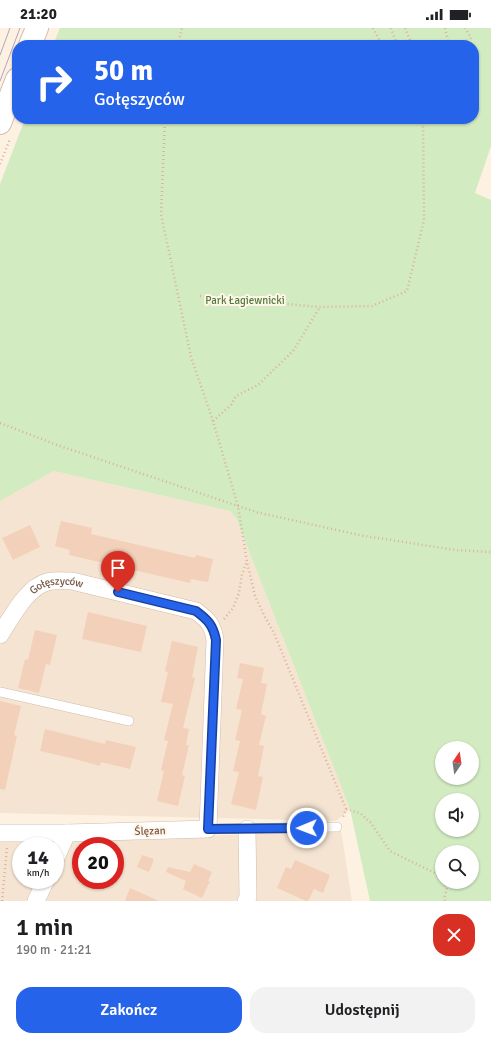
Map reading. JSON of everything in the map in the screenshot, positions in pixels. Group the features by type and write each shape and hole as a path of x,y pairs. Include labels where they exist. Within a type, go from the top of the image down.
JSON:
{"main road":[{"path":"32,40 37,28"},
{"path":"5,131 12,101"}],"street":[{"name":"Gołęszyców","path":"0,635 26,596 36,587 47,582 60,580 72,581 196,611 205,618 210,624 216,640 208,829"},
{"name":"Ślęzan","path":"4,838 67,833 208,829"},
{"path":"246,901 248,897 247,829"},
{"path":"64,840 67,833"},
{"path":"36,901 42,889"}],"lane":[{"path":"0,692 129,721"},
{"path":"208,829 337,827"}],"path":[{"path":"179,40 182,28"},
{"path":"373,28 379,40"},
{"path":"391,28 395,40"},
{"path":"405,28 410,40"},
{"path":"445,28 448,40"},
{"path":"465,28 471,38 468,40"},
{"path":"165,124 161,214 191,357 213,421 238,506 247,562 255,596 274,633 346,808 342,821 337,827"},
{"path":"200,296 320,307 372,306 407,291 424,220 423,124"},
{"path":"0,164 5,131"},
{"path":"213,421 231,405 236,396 258,385 292,351 320,307"},
{"path":"0,423 57,445 256,512 359,535 455,550 491,552"},
{"path":"220,624 232,608 239,593 242,574 247,562"},
{"path":"346,808 360,813 371,823 390,851 435,873"},
{"path":"2,901 4,838"},
{"path":"445,901 444,899 447,889"}],"shaded area":[{"path":"54,471 230,511 236,518 350,809 336,821 0,813 0,501"},
{"path":"341,830 352,901 0,901 0,840 12,840 12,889 64,889 64,842 72,842 72,889 124,889 124,840"}],"green space":[{"name":"Park Łagiewnicki","path":"60,28 491,28 491,146 475,193 491,200 491,901 370,901 350,809 236,518 230,511 54,471 0,501 0,184 23,124 479,124 479,40 55,40"}],"building":[{"path":"61,521 92,528 91,534 195,558 196,555 213,559 208,582 191,579 190,583 69,555 70,550 55,546"},
{"path":"30,525 40,547 13,560 2,538"},
{"path":"88,612 147,626 141,652 82,639"},
{"path":"35,630 57,635 50,665 46,664 39,693 18,688 25,659 28,660"},
{"path":"172,641 198,647 192,677 195,678 183,728 189,729 186,745 189,745 182,775 185,776 178,806 157,801 164,771 161,770 168,741 164,740 173,704 161,702 168,672 165,671"},
{"path":"240,663 264,668 261,683 267,684 261,714 266,716 259,745 264,746 258,776 263,777 256,810 231,804 239,772 233,771 240,741 235,740 242,710 236,709 243,679 237,678"},
{"path":"0,701 21,706 14,735 17,736 5,790 0,789"},
{"path":"45,729 105,744 106,740 136,747 130,769 101,762 100,766 40,751"},
{"path":"142,855 154,859 149,872 137,867"},
{"path":"295,860 330,875 323,893 314,889 308,901 306,901 277,888 286,867 291,869"},
{"path":"194,864 212,872 208,881 210,881 202,898 183,889 186,881 166,872 168,867 190,872"},
{"path":"130,888 159,901 125,901"}],"tram line":[{"path":"0,55 10,28"},
{"path":"15,40 20,28"},
{"path":"0,81 12,49"}],"route":[{"path":"118,592 196,611 210,624 214,633 216,640 208,829 307,828"}]}
